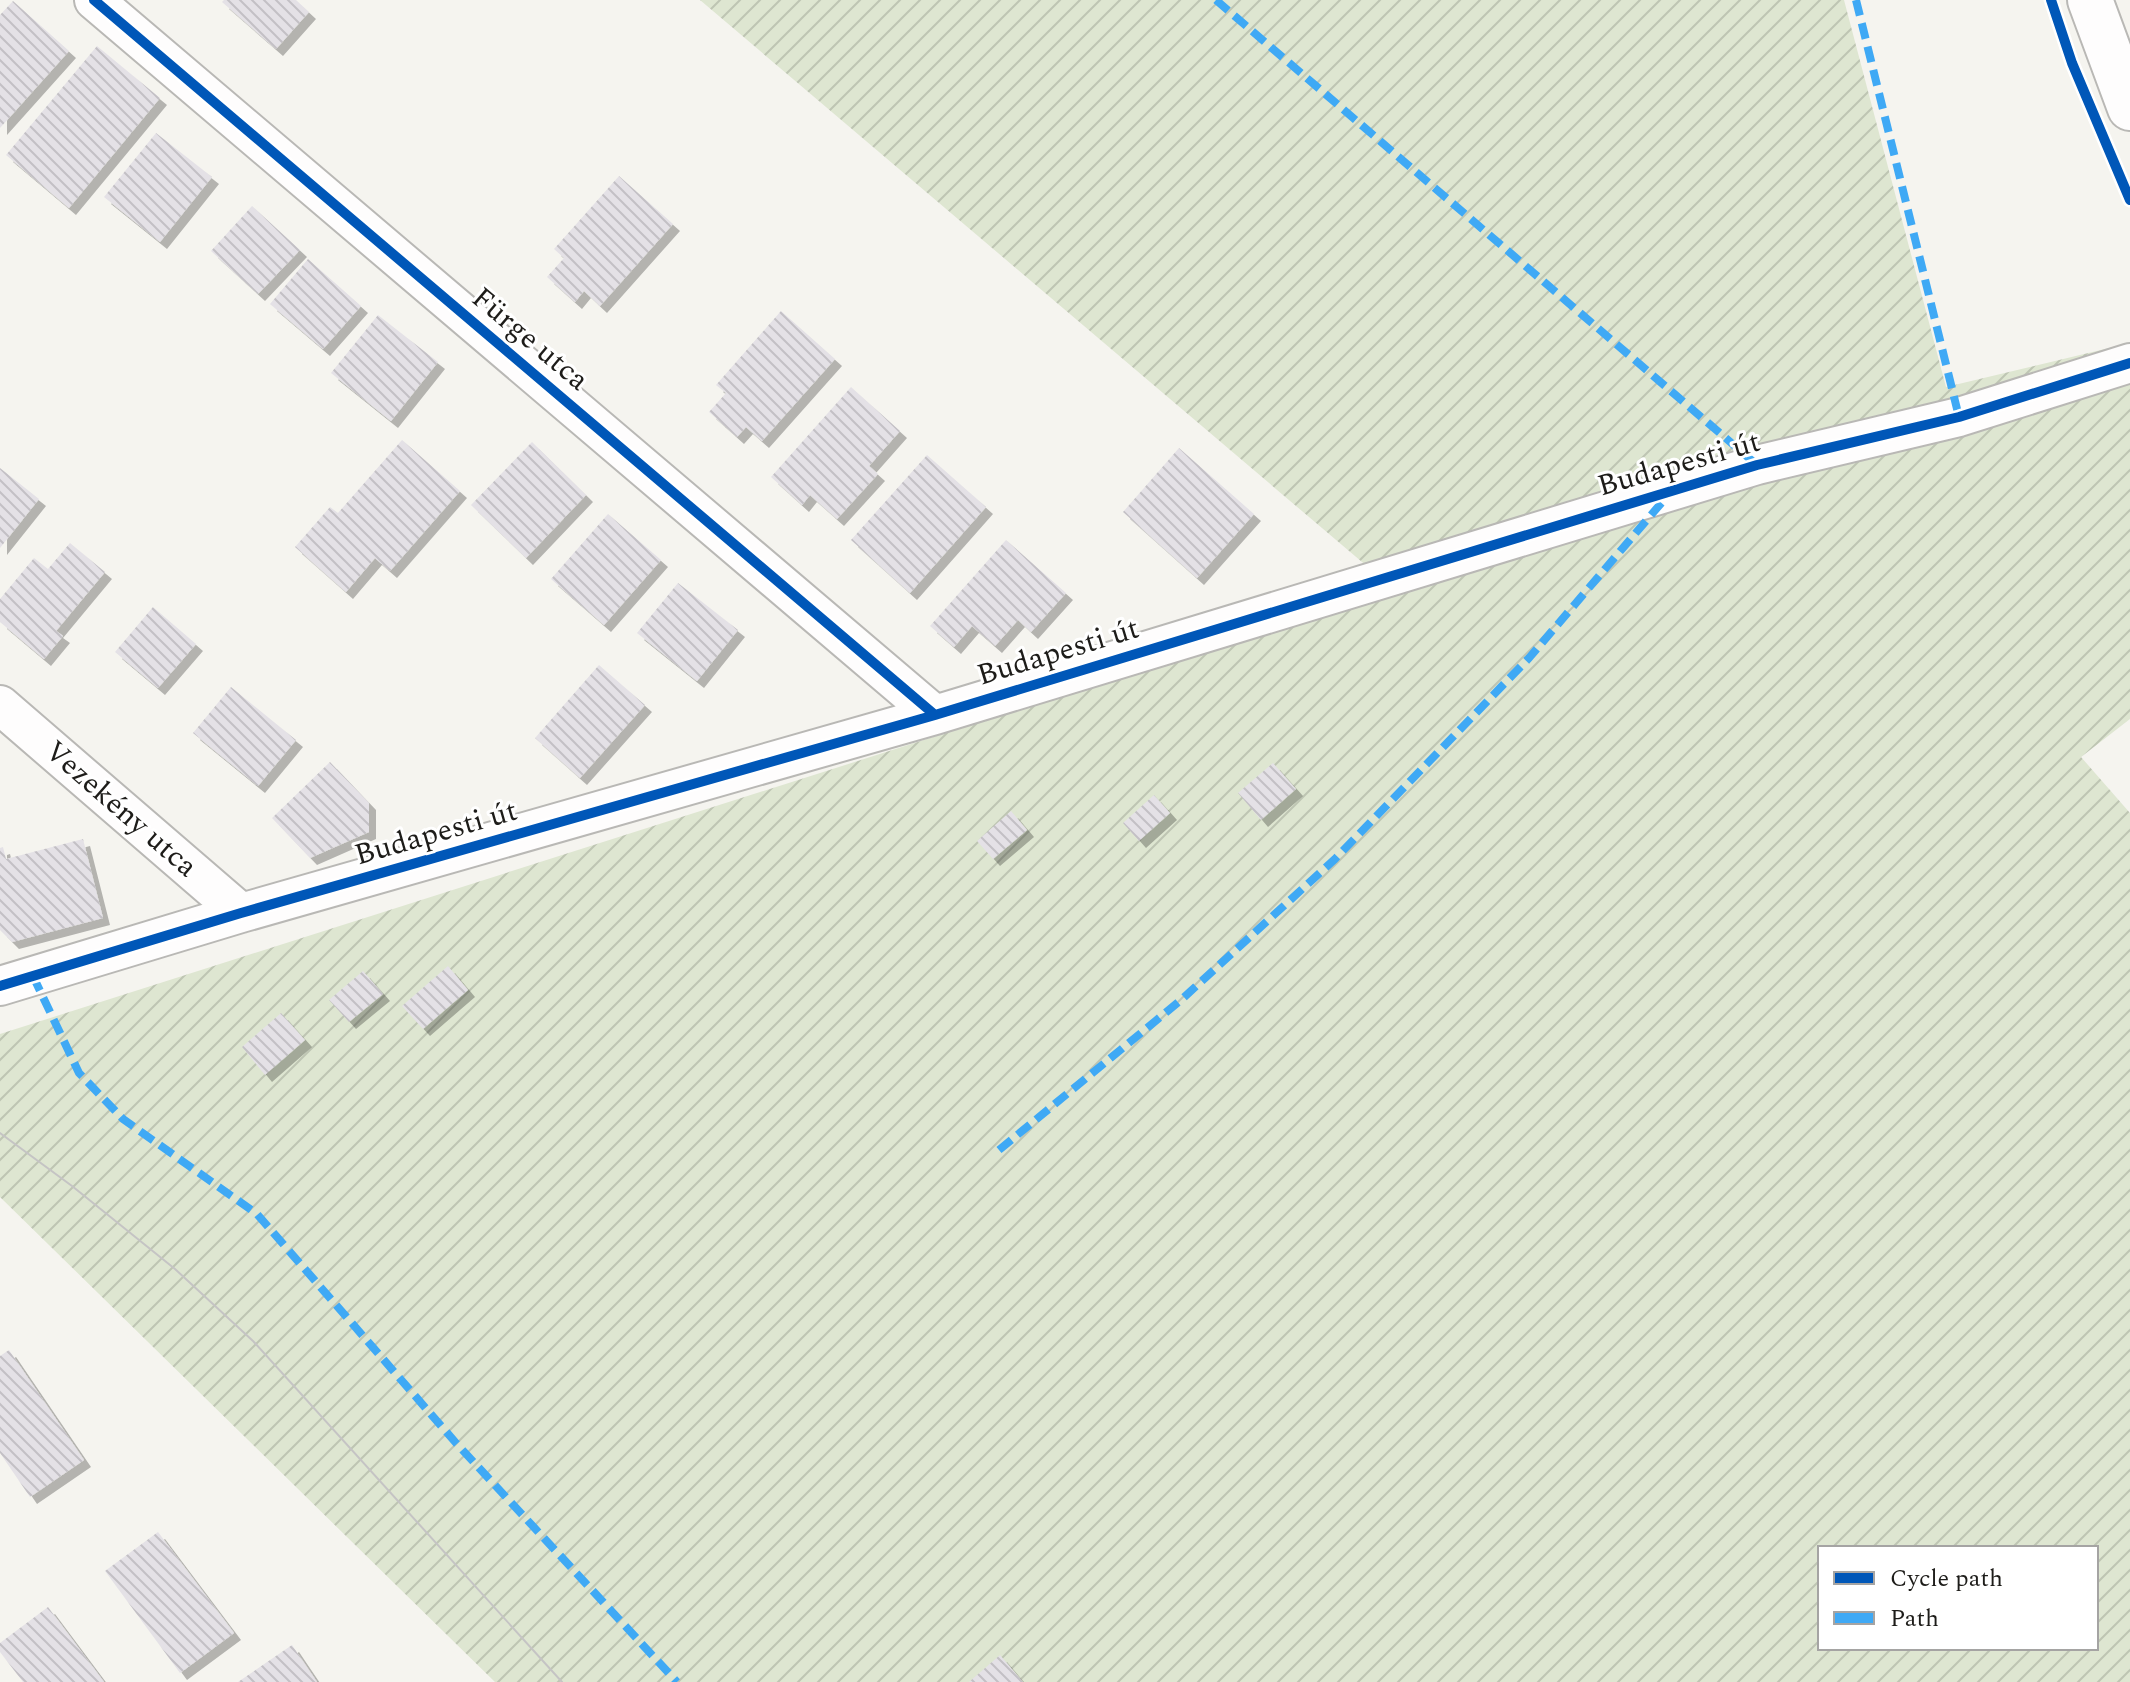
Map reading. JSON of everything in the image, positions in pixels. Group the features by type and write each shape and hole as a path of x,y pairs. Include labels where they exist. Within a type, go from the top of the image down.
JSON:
{"street":[{"name":"Fürge utca","path":"94,0 935,715"},
{"path":"2090,0 2130,108"},
{"name":"Budapesti út","path":"0,986 241,913 935,715 1757,465 1959,417 2130,363"},
{"name":"Vezekény utca","path":"0,705 241,913"}],"green space":[{"path":"700,0 1844,0 1946,387 2130,343 2130,719 2081,757 2130,813 2130,1682 495,1682 0,1197 0,1034 1395,590"}],"building":[{"path":"296,0 309,12 276,49 222,2"},
{"path":"13,1 69,51 0,128 0,15"},
{"path":"97,46 160,98 69,208 6,155"},
{"path":"156,133 212,177 160,242 104,197"},
{"path":"619,176 673,224 600,306 584,291 575,302 547,277 564,258 554,249"},
{"path":"252,206 300,250 258,294 211,251"},
{"path":"308,259 361,306 323,349 270,304"},
{"path":"781,311 835,359 762,441 746,427 737,437 709,412 726,393 716,385"},
{"path":"378,315 438,362 391,421 331,373"},
{"path":"851,387 900,431 869,466 878,474 837,519 810,495 802,505 771,477"},
{"path":"402,440 460,491 390,571 375,558 346,592 295,547 330,507 338,513"},
{"path":"532,442 586,495 526,558 471,505"},
{"path":"1179,448 1254,514 1197,578 1123,512"},
{"path":"927,455 986,507 910,593 851,540"},
{"path":"0,468 39,499 0,548"},
{"path":"608,514 661,560 604,625 551,579"},
{"path":"1006,540 1066,593 1031,632 1018,620 995,646 972,626 954,647 930,626"},
{"path":"70,543 105,572 56,631 63,636 44,659 0,622 0,599 34,558 48,569"},
{"path":"678,583 738,630 697,681 637,633"},
{"path":"153,607 196,644 158,688 115,652"},
{"path":"599,665 645,705 580,778 535,738"},
{"path":"231,687 296,740 258,786 193,733"},
{"path":"330,762 369,803 369,832 310,858 272,818"},
{"path":"1273,763 1296,789 1261,820 1238,793"},
{"path":"1154,795 1170,813 1139,841 1123,823"},
{"path":"1011,811 1027,830 993,859 977,841"},
{"path":"83,839 103,918 12,942 0,930 0,848 3,847 6,859"},
{"path":"448,966 468,990 423,1029 402,1006"},
{"path":"363,971 383,994 349,1022 329,1000"},
{"path":"281,1013 305,1040 265,1075 242,1047"},
{"path":"9,1350 84,1460 30,1497 0,1453 0,1356"},
{"path":"158,1532 234,1633 180,1673 105,1571"},
{"path":"48,1607 104,1682 23,1682 0,1652 0,1643"},
{"path":"292,1645 317,1682 238,1682"},
{"path":"1000,1655 1023,1682 969,1682"}],"tram line":[{"path":"0,1133 175,1269 253,1341 562,1682"}],"marked path":[{"path":"1216,0 1757,465"},
{"path":"1856,0 1959,417"},
{"path":"999,1150 1181,1000 1335,859 1529,658 1669,494"},
{"path":"33,976 79,1073 123,1119 257,1214 456,1443 677,1682"}],"cycle path":[{"path":"94,0 935,715"},
{"path":"2051,0 2072,63 2130,200"},
{"path":"0,986 241,913 935,715 1757,465 1959,417 2130,363"}]}
